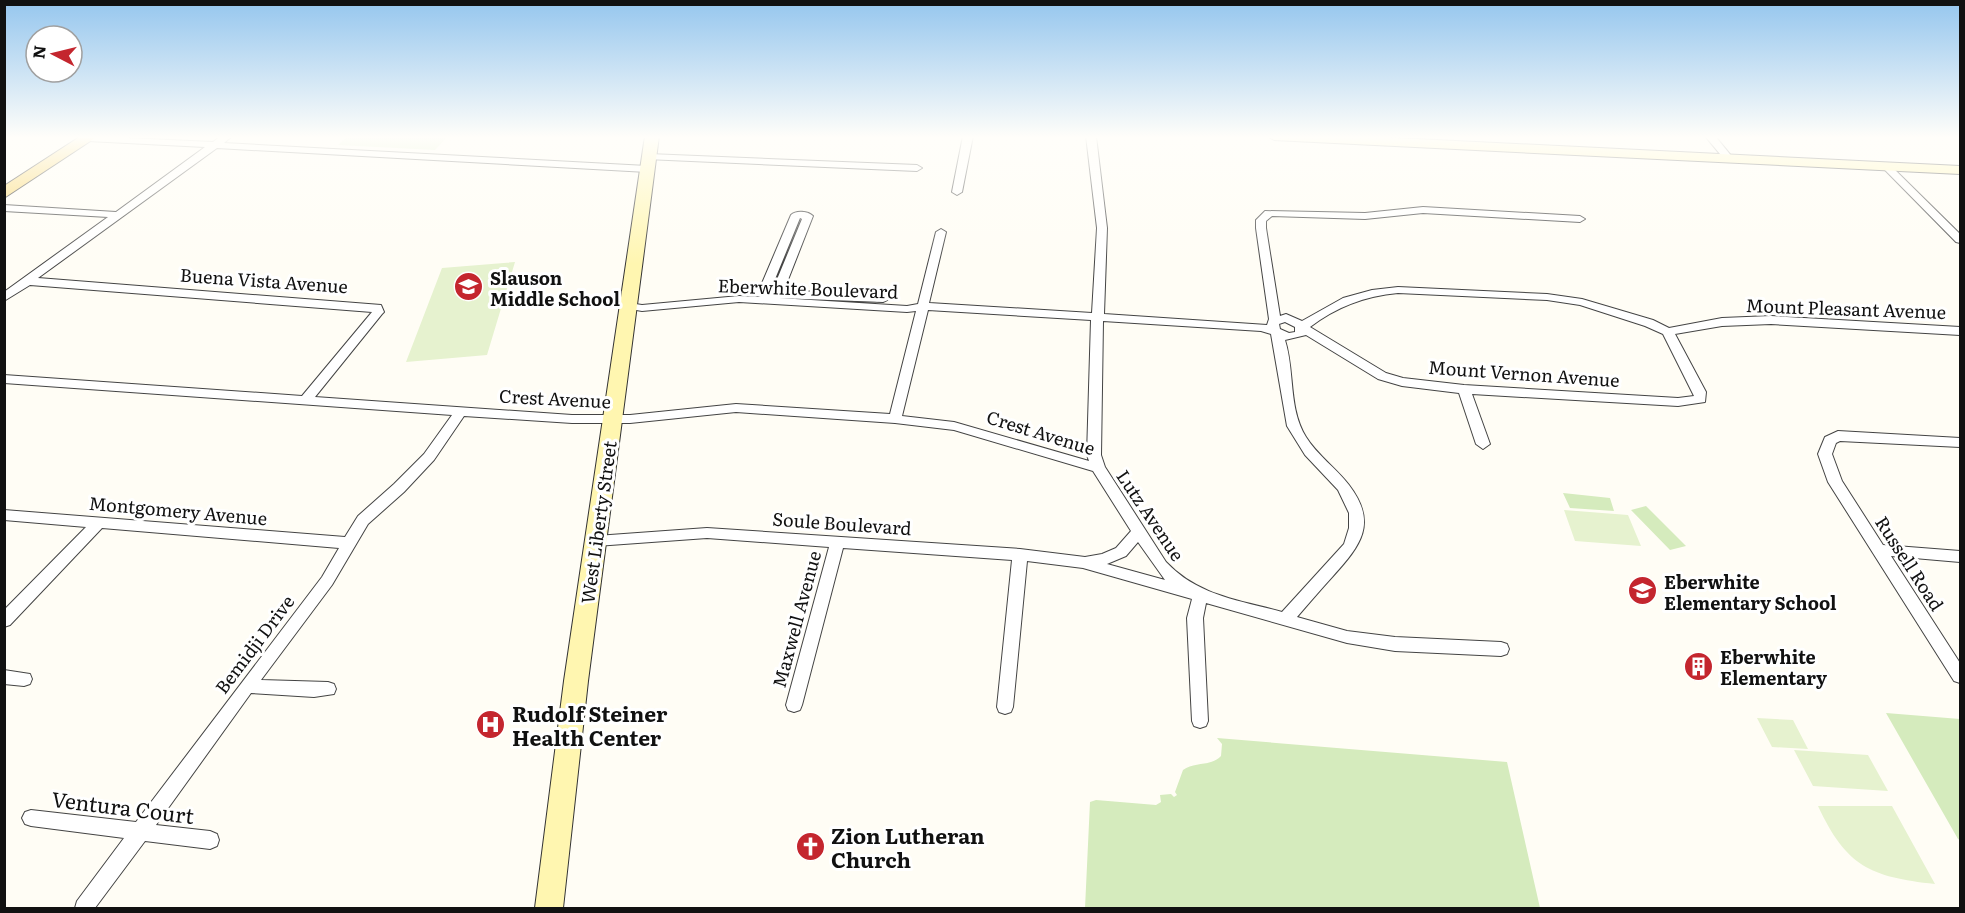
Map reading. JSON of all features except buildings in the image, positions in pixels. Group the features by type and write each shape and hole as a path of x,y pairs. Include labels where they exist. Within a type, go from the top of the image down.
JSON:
{"main road":[{"path":"4,193 26,179"},
{"name":"West Liberty Street","path":"549,909 576,681 646,179"}],"street":[{"path":"4,298 168,179"},
{"path":"957,192 960,179"},
{"name":"Lutz Avenue","path":"1096,179 1102,228 1093,439 1098,468 1138,533 1171,577 1200,597"},
{"path":"1899,179 1960,240"},
{"path":"4,208 119,215"},
{"path":"1285,619 1351,546 1356,535 1358,514 1349,493 1299,437 1290,417 1285,327 1261,220 1269,213 1278,211 1365,216 1402,210 1580,219"},
{"path":"796,215 808,216 770,295 796,215"},
{"path":"895,419 941,232"},
{"name":"Buena Vista Avenue","path":"28,281 377,308 378,312 305,401"},
{"path":"1285,327 1355,296 1375,291 1442,291 1547,297 1582,302 1649,323 1668,332"},
{"name":"Eberwhite Boulevard","path":"629,306 642,308 770,295 907,309 924,306 1285,327"},
{"name":"Mount Pleasant Avenue","path":"1668,332 1722,322 1770,320 1960,331"},
{"name":"Mount Vernon Avenue","path":"1285,327 1346,355 1382,376 1402,382 1678,402 1700,399 1700,392 1668,332"},
{"name":"Crest Avenue","path":"4,379 305,401 613,419 736,408 895,419 954,426 1098,468"},
{"path":"1464,388 1483,444"},
{"name":"Bemidji Drive","path":"84,909 327,581 363,520 429,457 461,411"},
{"name":"Russell Road","path":"1960,442 1838,436 1830,440 1825,454 1829,470 1960,676"},
{"name":"Montgomery Avenue","path":"4,515 349,543"},
{"path":"4,621 98,523"},
{"name":"Soule Boulevard","path":"596,541 707,533 1020,555 1085,564 1347,637 1395,644 1501,649"},
{"name":"Soule Boulevard","path":"1085,564 1121,552 1138,533"},
{"name":"Maxwell Avenue","path":"794,705 837,543"},
{"path":"1879,550 1960,556"},
{"path":"1005,707 1020,555"},
{"path":"1200,597 1194,618 1200,721"},
{"path":"4,677 24,679"},
{"path":"247,686 315,690 328,688"},
{"name":"Ventura Court","path":"31,818 210,840"}],"green space":[{"path":"515,262 487,355 406,362 442,268"},
{"path":"1563,493 1610,498 1614,511 1570,508"},
{"path":"1646,506 1686,546 1670,550 1631,510"},
{"path":"1564,510 1628,515 1641,546 1575,541"},
{"path":"1886,713 1960,719 1960,840 1958,839"},
{"path":"1757,718 1793,720 1808,749 1772,747"},
{"path":"1217,738 1507,762 1540,908 1085,908 1090,802 1096,800 1156,805 1161,802 1160,795 1171,794 1174,797 1177,795 1175,792 1183,770 1213,762 1221,756 1222,744"},
{"path":"1794,750 1868,755 1888,791 1813,786"},
{"path":"1818,806 1892,806 1935,884 1893,877 1863,865 1839,843"}],"place":[{"name":"Slauson Middle School","path":"469,287"},
{"name":"Eberwhite Elementary School","path":"1643,591"},
{"name":"Eberwhite Elementary","path":"1699,666"},
{"name":"Rudolf Steiner Health Center","path":"491,724"},
{"name":"Zion Lutheran Church","path":"810,846"}]}
